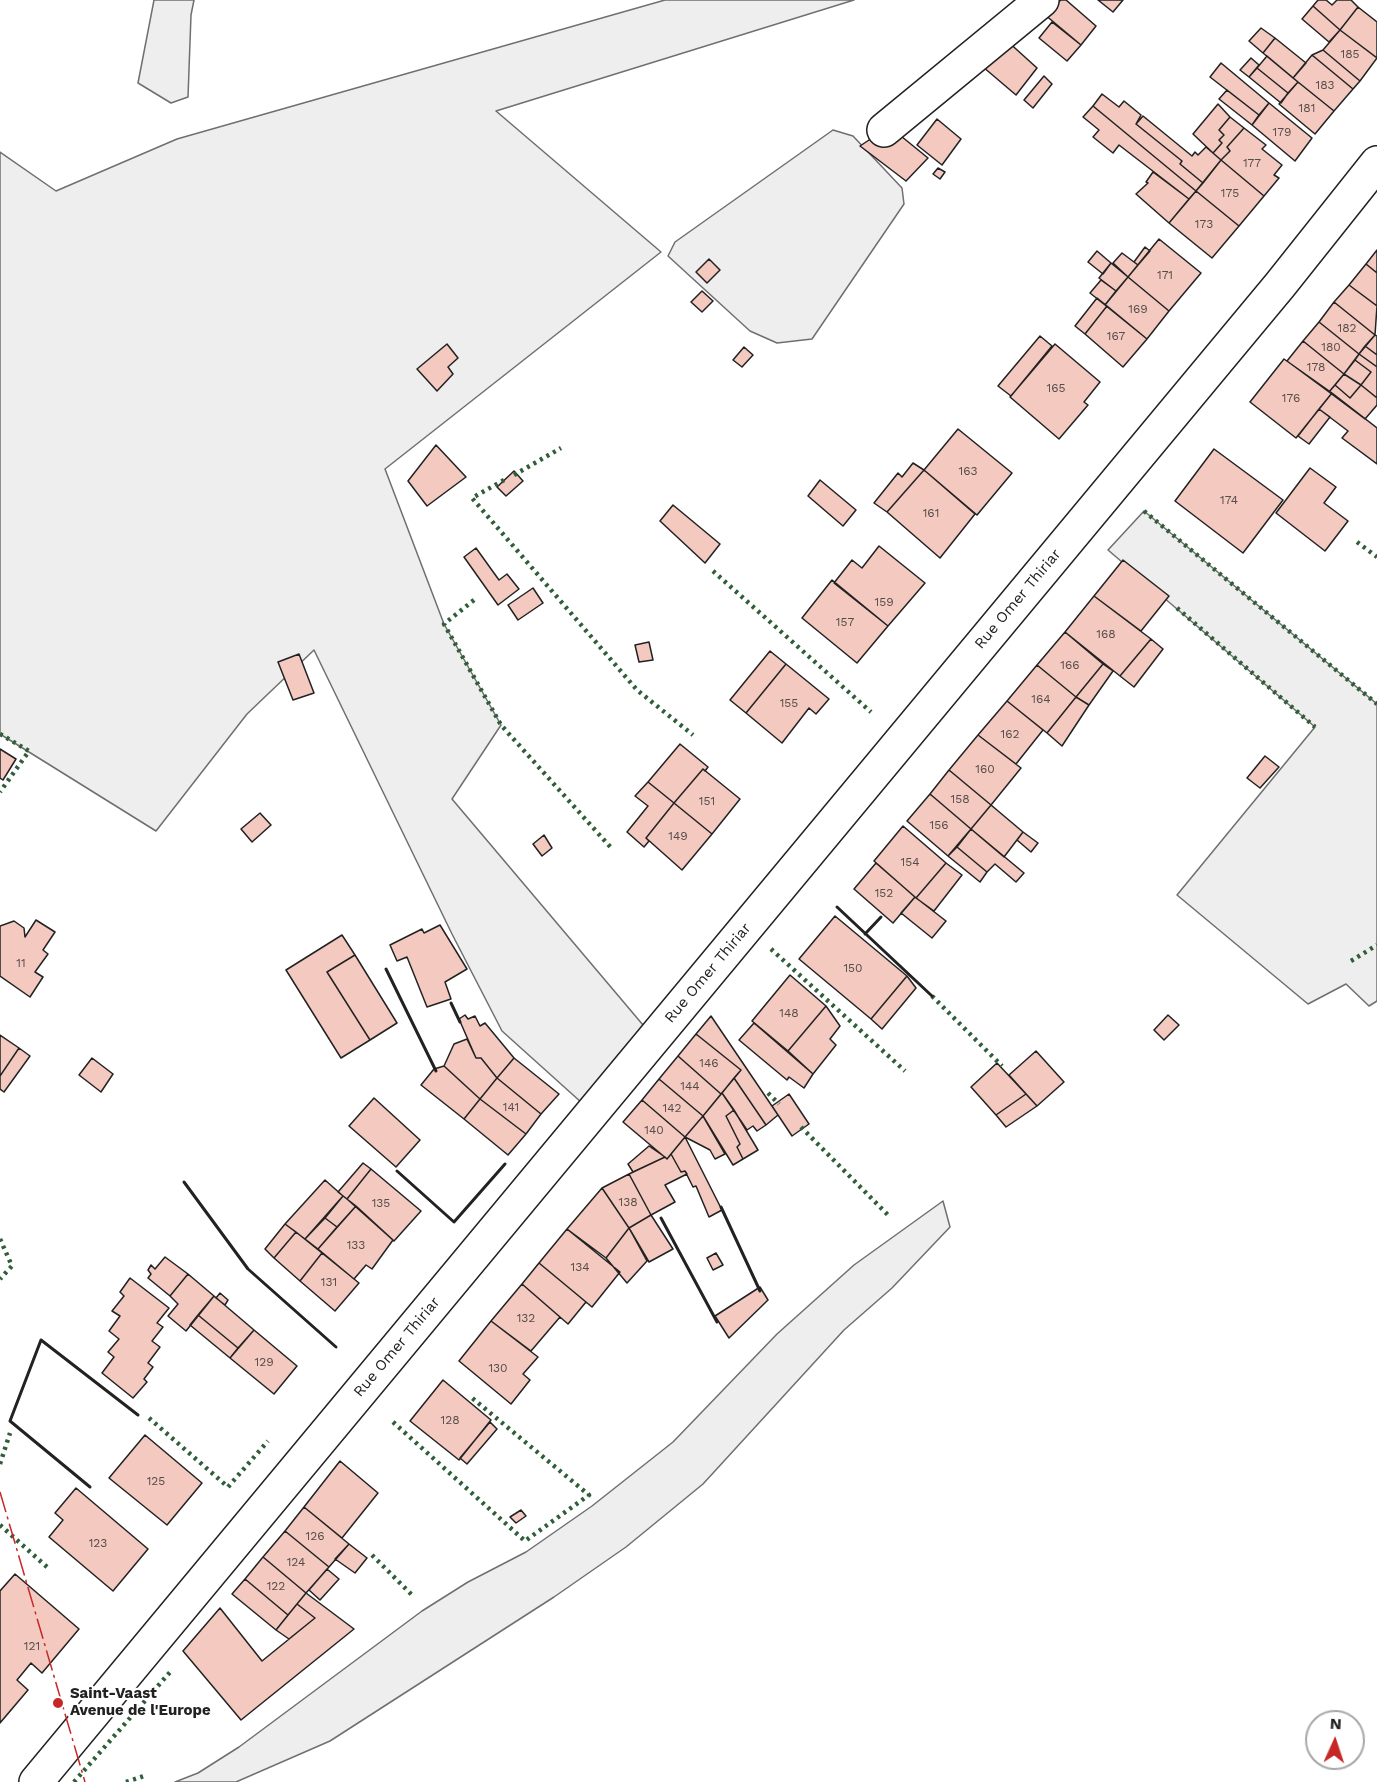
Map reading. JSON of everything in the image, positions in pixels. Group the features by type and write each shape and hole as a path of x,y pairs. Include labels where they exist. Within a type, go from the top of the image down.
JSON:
{"street":[{"path":"884,130 1042,0"},
{"name":"Rue Omer Thiriar","path":"36,1782 1280,285 1377,163"}],"shaded area":[{"path":"154,0 194,0 191,15 188,97 171,103 138,83"},
{"path":"665,0 854,0 496,111 661,252 385,469 444,624 501,725 452,799 654,1038 592,1112 502,1031 452,934 314,650 247,714 156,831 0,734 0,152 56,191 177,139"},
{"path":"833,130 853,136 902,188 904,204 812,339 777,343 750,331 668,256 675,242"},
{"path":"1144,511 1377,704 1377,1001 1369,1006 1346,984 1308,1004 1177,895 1315,727 1108,550"},
{"path":"943,1201 950,1227 892,1288 844,1330 703,1484 626,1547 554,1597 330,1741 236,1782 175,1782 198,1773 239,1747 422,1611 468,1582 526,1552 592,1506 673,1442 777,1334 854,1265"}],"building":[{"path":"1061,0 1066,0 1096,26 1081,45 1044,14"},
{"path":"1098,0 1123,0 1113,12"},
{"path":"1318,0 1326,0 1332,5 1337,0 1351,0 1358,7 1340,30 1313,6"},
{"path":"1313,6 1340,30 1329,42 1302,19"},
{"path":"1358,7 1377,22 1377,58 1340,30"},
{"path":"1052,22 1081,45 1067,61 1039,38"},
{"path":"1261,28 1275,38 1263,53 1249,41"},
{"path":"1340,30 1377,58 1360,81 1323,50"},
{"path":"1275,38 1306,63 1293,78 1263,53"},
{"path":"1005,39 1037,68 1016,95 976,61"},
{"path":"1323,50 1360,81 1353,89 1312,55"},
{"path":"1312,55 1353,89 1334,111 1293,78"},
{"path":"1267,56 1298,82 1288,93 1257,68"},
{"path":"1251,58 1259,65 1249,77 1240,70"},
{"path":"1221,63 1269,103 1259,115 1210,77"},
{"path":"1257,68 1288,93 1281,103 1249,77"},
{"path":"1044,76 1052,84 1033,108 1024,100"},
{"path":"1298,82 1334,111 1315,134 1279,104"},
{"path":"1227,90 1259,115 1252,125 1219,99"},
{"path":"1102,94 1119,107 1124,101 1141,115 1136,124 1182,161 1180,164 1203,183 1196,191 1093,106"},
{"path":"1269,103 1312,138 1295,161 1252,125"},
{"path":"1218,104 1230,117 1219,130 1224,135 1219,140 1222,143 1213,153 1193,134"},
{"path":"1093,106 1196,191 1189,199 1119,145 1113,153 1093,137 1099,130 1083,117"},
{"path":"1143,116 1192,156 1195,152 1198,155 1206,147 1221,160 1203,183 1180,164 1182,161 1136,124"},
{"path":"1230,117 1244,128 1227,147 1230,151 1221,160 1213,153 1222,143 1219,140 1224,135 1219,130"},
{"path":"937,119 961,139 942,165 917,145"},
{"path":"1244,128 1266,145 1262,149 1282,165 1274,175 1279,178 1264,196 1221,160 1230,151 1227,147"},
{"path":"896,132 928,158 906,181 860,146 875,136"},
{"path":"1221,160 1264,196 1239,226 1196,191"},
{"path":"938,168 945,172 940,179 933,174"},
{"path":"1153,172 1189,199 1169,223 1136,194 1148,183 1146,182"},
{"path":"1196,191 1239,226 1212,258 1169,223"},
{"path":"1159,239 1201,273 1169,311 1128,277"},
{"path":"1145,247 1150,251 1138,265 1134,262"},
{"path":"1377,250 1377,273 1366,264"},
{"path":"1097,251 1111,263 1103,274 1088,262"},
{"path":"1122,253 1138,265 1128,277 1113,263"},
{"path":"709,259 720,270 707,283 696,272"},
{"path":"1111,263 1128,277 1116,291 1099,278"},
{"path":"1366,264 1377,273 1377,306 1349,285"},
{"path":"1128,277 1169,311 1147,339 1105,305"},
{"path":"1101,280 1116,291 1105,305 1090,293"},
{"path":"1349,285 1377,306 1375,335 1334,302"},
{"path":"702,291 713,301 702,312 691,302"},
{"path":"1097,298 1107,306 1085,334 1075,326"},
{"path":"1334,302 1375,335 1359,354 1319,322"},
{"path":"1107,306 1147,339 1123,367 1085,334"},
{"path":"1319,322 1359,354 1344,374 1303,341"},
{"path":"1375,335 1377,336 1377,355 1365,346"},
{"path":"1040,336 1052,346 1011,396 998,386"},
{"path":"1303,341 1344,374 1329,392 1287,361"},
{"path":"447,344 458,358 448,367 453,374 437,391 417,369"},
{"path":"1055,344 1100,382 1084,402 1088,405 1059,439 1010,397"},
{"path":"1365,346 1377,355 1377,367 1359,354"},
{"path":"744,347 753,355 742,367 733,360"},
{"path":"1359,354 1377,367 1377,398 1361,385 1371,372 1355,360"},
{"path":"1284,359 1332,393 1296,438 1250,402"},
{"path":"1355,360 1371,372 1361,385 1344,374"},
{"path":"1344,374 1361,385 1350,398 1335,385"},
{"path":"1335,385 1350,398 1361,385 1377,398 1377,405 1365,419 1329,392"},
{"path":"1332,393 1377,428 1377,464 1342,438 1348,431 1319,409"},
{"path":"1319,409 1330,417 1309,444 1298,436"},
{"path":"958,429 1012,473 977,515 924,470"},
{"path":"436,445 466,477 427,506 408,481"},
{"path":"1214,449 1283,500 1243,553 1175,501"},
{"path":"913,463 924,470 887,512 874,503 898,473 902,477"},
{"path":"1310,468 1336,487 1324,503 1348,521 1325,551 1276,513"},
{"path":"924,470 975,514 940,558 887,512"},
{"path":"514,471 523,481 506,496 497,487"},
{"path":"820,480 856,510 843,526 808,496"},
{"path":"673,505 720,544 705,563 660,521"},
{"path":"879,546 925,583 888,626 834,583 852,560 862,568"},
{"path":"476,548 499,580 507,574 519,589 498,605 464,557"},
{"path":"1123,560 1169,596 1141,631 1094,596"},
{"path":"832,580 888,626 857,663 802,618"},
{"path":"533,588 543,603 518,620 508,605"},
{"path":"1094,596 1151,639 1120,676 1065,632"},
{"path":"1065,632 1103,664 1076,697 1037,665"},
{"path":"1151,639 1163,649 1134,687 1120,676"},
{"path":"649,642 653,660 639,662 635,645"},
{"path":"770,651 786,664 746,713 730,700"},
{"path":"299,654 314,693 293,700 278,662"},
{"path":"786,664 829,699 816,714 809,708 782,743 746,713"},
{"path":"1103,664 1113,671 1089,705 1076,697"},
{"path":"1037,665 1076,697 1047,733 1007,701"},
{"path":"1076,697 1089,705 1062,746 1047,733"},
{"path":"1007,701 1043,730 1016,764 978,735"},
{"path":"978,735 1021,768 991,805 949,770"},
{"path":"680,744 708,767 705,771 703,769 674,803 648,782"},
{"path":"0,749 16,759 3,780 0,778"},
{"path":"1265,756 1279,767 1260,788 1247,778"},
{"path":"703,769 740,799 712,834 674,803"},
{"path":"949,770 991,805 971,829 930,794"},
{"path":"648,782 674,803 646,838 649,841 644,847 627,832 648,806 635,796"},
{"path":"930,794 971,829 948,856 907,821"},
{"path":"674,803 712,834 682,870 646,838"},
{"path":"991,805 1023,832 1004,857 971,829"},
{"path":"260,813 271,825 252,842 241,829"},
{"path":"903,826 946,863 916,898 874,861"},
{"path":"971,829 1024,873 1016,882 995,864 987,872 957,847"},
{"path":"1023,832 1038,843 1031,852 1017,840"},
{"path":"544,835 552,848 542,856 533,844"},
{"path":"957,847 987,872 980,882 948,856"},
{"path":"876,863 915,897 893,923 854,889"},
{"path":"946,863 962,875 934,911 916,898"},
{"path":"915,897 946,921 932,938 901,913"},
{"path":"835,916 907,976 871,1019 799,959"},
{"path":"36,920 55,932 43,950 48,954 35,972 43,977 30,997 0,976 0,926 14,921 24,928 25,937"},
{"path":"440,925 467,969 445,982 451,999 427,1007 407,957 397,961 390,945 422,929 424,933"},
{"path":"342,935 355,955 327,972 370,1040 341,1058 286,970"},
{"path":"355,955 397,1023 370,1040 327,972"},
{"path":"790,975 826,1006 788,1051 752,1021"},
{"path":"907,976 916,988 882,1029 871,1019"},
{"path":"826,1006 840,1026 830,1039 836,1045 813,1074 788,1051"},
{"path":"465,1015 468,1019 475,1016 480,1026 485,1023 514,1058 497,1078 481,1058 476,1058 459,1019"},
{"path":"1168,1015 1179,1025 1164,1040 1154,1030"},
{"path":"711,1016 778,1115 766,1125 734,1078 741,1070 696,1034"},
{"path":"754,1023 813,1074 804,1088 789,1077 787,1080 739,1040"},
{"path":"696,1034 741,1070 721,1094 678,1056"},
{"path":"0,1035 19,1048 0,1076"},
{"path":"467,1039 476,1058 481,1058 497,1078 480,1099 444,1066 454,1044"},
{"path":"19,1048 30,1056 4,1092 0,1089 0,1076"},
{"path":"1036,1051 1064,1082 1037,1106 1009,1075"},
{"path":"678,1056 721,1094 703,1116 659,1079"},
{"path":"92,1058 113,1074 101,1092 79,1075"},
{"path":"514,1058 559,1094 541,1114 497,1078"},
{"path":"997,1063 1026,1094 996,1115 971,1087"},
{"path":"444,1066 480,1099 464,1119 421,1085 434,1069"},
{"path":"497,1078 541,1114 526,1134 480,1099"},
{"path":"734,1078 766,1125 757,1131 753,1126 747,1130 722,1093"},
{"path":"659,1079 703,1116 685,1137 642,1100"},
{"path":"722,1093 734,1110 726,1116 740,1144 737,1147 743,1159 733,1165 703,1116"},
{"path":"789,1094 809,1124 792,1136 772,1106"},
{"path":"1026,1094 1037,1106 1006,1127 996,1115"},
{"path":"374,1098 420,1140 396,1167 349,1126"},
{"path":"480,1099 526,1134 508,1155 464,1119"},
{"path":"642,1100 685,1137 667,1159 623,1122"},
{"path":"734,1110 758,1150 743,1159 737,1147 740,1144 726,1116"},
{"path":"703,1116 725,1154 715,1159 710,1150 685,1137"},
{"path":"685,1137 722,1210 709,1217 696,1186 693,1187 685,1171 681,1172 671,1154"},
{"path":"649,1146 665,1157 633,1172 628,1164"},
{"path":"671,1154 681,1172 685,1171 687,1174 665,1185 675,1202 651,1215 629,1174 665,1157 667,1159"},
{"path":"363,1163 371,1169 347,1199 338,1192"},
{"path":"371,1169 421,1211 394,1241 347,1199"},
{"path":"629,1174 651,1215 629,1228 602,1188"},
{"path":"325,1180 343,1196 305,1239 285,1224"},
{"path":"602,1188 629,1228 606,1258 567,1229"},
{"path":"343,1196 356,1206 337,1227 325,1218"},
{"path":"356,1206 393,1240 372,1269 366,1265 354,1279 318,1249"},
{"path":"651,1215 673,1249 649,1262 629,1228"},
{"path":"325,1218 337,1227 318,1249 305,1239"},
{"path":"285,1224 296,1232 274,1258 265,1249"},
{"path":"629,1228 647,1261 627,1283 606,1258"},
{"path":"567,1229 620,1272 592,1307 539,1263"},
{"path":"296,1232 322,1253 300,1281 274,1258"},
{"path":"322,1253 359,1283 335,1311 300,1281"},
{"path":"716,1253 723,1265 713,1270 707,1258"},
{"path":"165,1257 188,1274 170,1296 148,1278 151,1274 148,1270 151,1265 155,1269"},
{"path":"539,1263 586,1302 568,1324 522,1284"},
{"path":"188,1274 214,1296 186,1331 168,1316 178,1304 170,1296"},
{"path":"130,1278 169,1308 157,1323 163,1327 152,1341 160,1347 148,1363 153,1367 144,1379 147,1382 133,1398 102,1373 114,1357 108,1352 119,1339 109,1331 120,1316 112,1311 124,1296 120,1292"},
{"path":"522,1284 560,1317 531,1351 491,1321"},
{"path":"760,1287 768,1300 729,1338 715,1316"},
{"path":"220,1293 228,1300 225,1305 216,1298"},
{"path":"214,1296 254,1330 238,1348 198,1315"},
{"path":"198,1315 238,1348 230,1358 190,1325"},
{"path":"491,1321 538,1357 523,1374 530,1380 511,1404 459,1361"},
{"path":"254,1330 297,1366 274,1394 230,1358"},
{"path":"443,1380 491,1420 459,1460 410,1421"},
{"path":"490,1422 497,1429 467,1464 460,1458"},
{"path":"145,1435 202,1483 167,1525 109,1478"},
{"path":"340,1461 378,1493 342,1538 304,1507"},
{"path":"76,1488 148,1549 113,1591 49,1537 63,1520 55,1513"},
{"path":"304,1507 349,1544 329,1567 285,1531"},
{"path":"521,1510 526,1516 516,1523 510,1517"},
{"path":"285,1531 329,1567 306,1593 263,1557"},
{"path":"349,1544 367,1558 355,1573 335,1559"},
{"path":"263,1557 306,1593 288,1615 245,1579"},
{"path":"327,1569 339,1579 320,1600 309,1590"},
{"path":"15,1574 79,1629 42,1673 31,1663 17,1680 28,1690 0,1723 0,1591"},
{"path":"245,1579 288,1615 276,1630 232,1594"},
{"path":"306,1593 354,1629 241,1720 183,1651 220,1608 262,1661 315,1618 297,1604"},
{"path":"297,1604 315,1618 289,1639 276,1630"}],"hedge":[{"path":"514,475 561,448"},
{"path":"504,480 472,498 637,690 693,735"},
{"path":"1144,511 1377,704"},
{"path":"1357,542 1377,557"},
{"path":"713,571 871,712"},
{"path":"474,600 444,624 501,725 613,850"},
{"path":"1177,608 1315,727"},
{"path":"0,734 29,751 0,792"},
{"path":"1351,961 1377,945"},
{"path":"771,949 905,1071"},
{"path":"932,996 1002,1066"},
{"path":"768,1093 779,1104"},
{"path":"801,1127 889,1216"},
{"path":"0,1239 12,1266 0,1279"},
{"path":"393,1422 525,1541 589,1495 471,1397"},
{"path":"149,1418 228,1487 268,1441"},
{"path":"0,1464 10,1433"},
{"path":"0,1525 47,1567"},
{"path":"372,1555 414,1597"},
{"path":"74,1782 171,1671"},
{"path":"126,1782 144,1776"}],"wall":[{"path":"837,907 932,996"},
{"path":"865,934 881,917"},
{"path":"386,969 436,1071"},
{"path":"451,1003 460,1022"},
{"path":"397,1171 454,1222 505,1164"},
{"path":"184,1182 248,1269 336,1347"},
{"path":"721,1207 760,1291"},
{"path":"661,1218 717,1322"},
{"path":"90,1487 10,1421 41,1340 138,1415"}],"power":[{"path":"0,1492 85,1782"}],"place":[{"name":"Saint-Vaast Avenue de l'Europe","path":"58,1703"}]}
